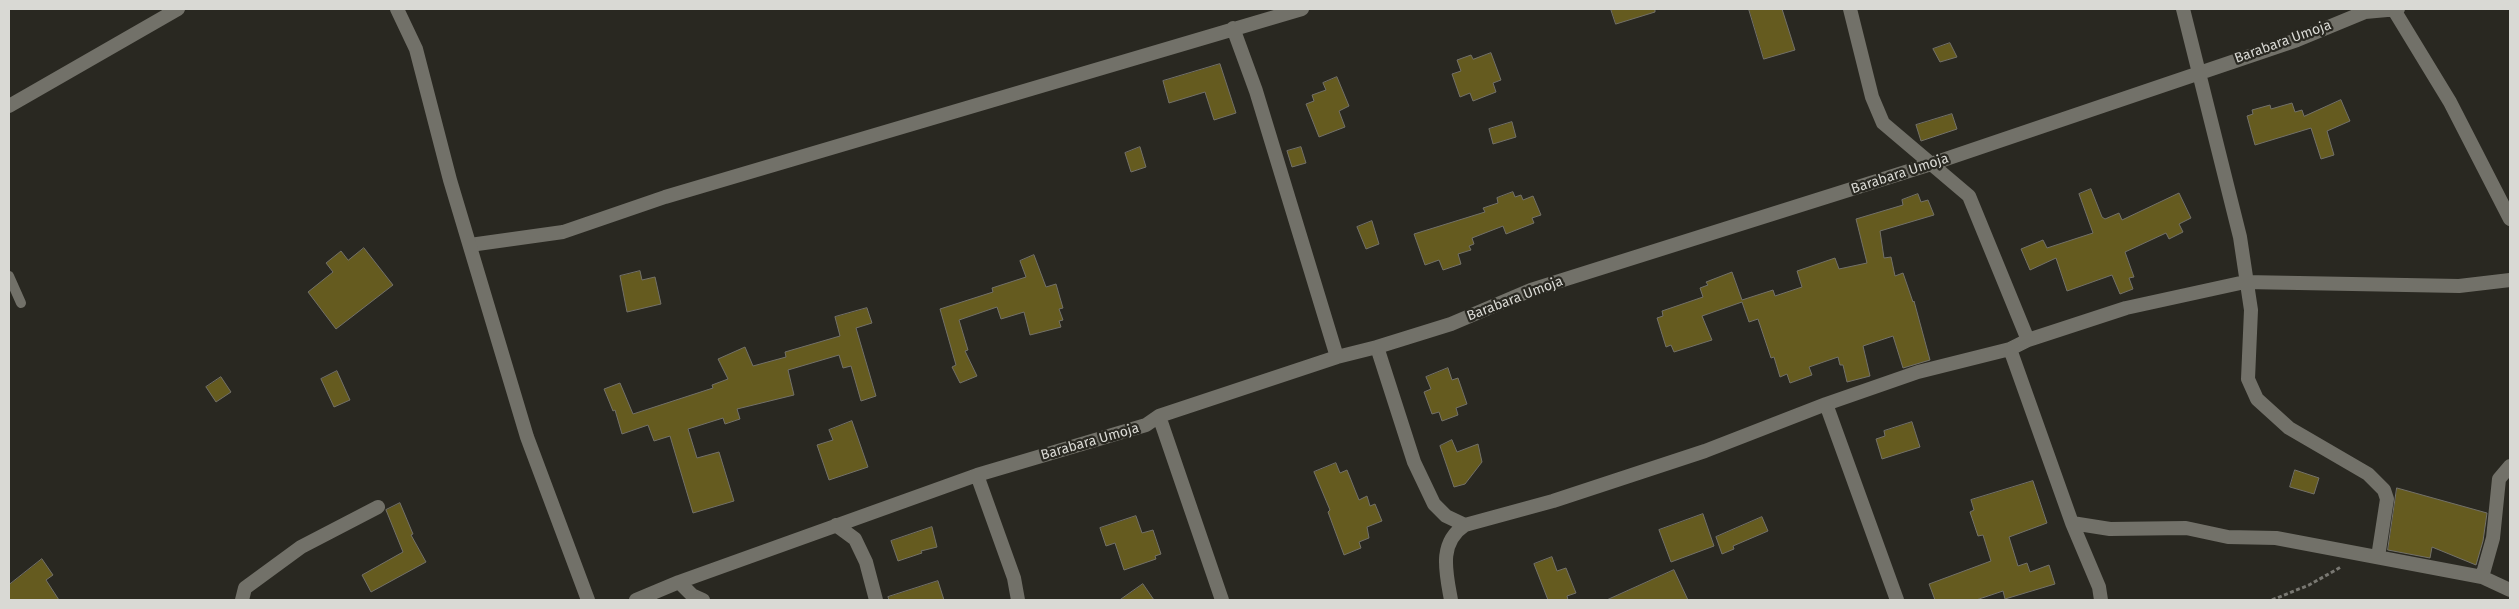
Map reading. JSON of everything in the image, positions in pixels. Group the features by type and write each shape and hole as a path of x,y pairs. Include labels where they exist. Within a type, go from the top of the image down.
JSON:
{"street":[{"path":"9,106 178,9"},
{"path":"397,9 416,49 450,180 527,437 588,600"},
{"path":"470,245 563,232 665,197 1302,9"},
{"path":"1850,9 1872,97 1884,123 1969,196 1977,210 2028,340"},
{"path":"2183,9 2197,72 2240,237 2245,282 2251,310 2248,379 2257,399 2290,428 2368,474 2384,490 2387,499 2378,557"},
{"path":"2396,9 2450,102 2510,219"},
{"name":"Barabara Umoja","path":"636,600 679,582 977,475 1146,425 1159,416 1337,357 1377,348 1451,324 1531,290 1931,164 2197,72 2297,40 2341,14 2396,9"},
{"path":"1233,28 1256,91 1337,357"},
{"path":"1451,600 1446,571 1448,546 1453,533 1465,525 1554,501 1695,454 1826,404 1918,372 2010,349 2028,340 2126,308 2245,282 2459,286 2510,280"},
{"path":"1377,348 1414,462 1434,504 1446,516 1465,525"},
{"path":"2010,349 2072,523 2099,587 2101,600"},
{"path":"1826,404 1897,600"},
{"path":"1159,416 1222,600"},
{"path":"2482,577 2493,538 2499,479 2510,466"},
{"path":"977,475 1014,578 1018,600"},
{"path":"242,600 245,588 301,547 378,507"},
{"path":"1446,516 1453,533"},
{"path":"2072,523 2110,529 2186,528 2228,537 2276,538 2482,577 2510,590"},
{"path":"836,525 855,539 866,562 876,600"},
{"path":"679,582 692,595 703,600"}],"lane":[{"path":"9,276 21,303"}],"path":[{"path":"2272,600 2309,585 2362,555"}],"building":[{"path":"1611,9 1655,9 1655,12 1616,24"},
{"path":"1749,9 1782,9 1795,50 1764,59"},
{"path":"1950,43 1957,57 1940,62 1933,49"},
{"path":"1491,53 1501,80 1493,83 1496,92 1473,101 1470,93 1460,97 1452,74 1461,71 1457,60 1471,55 1473,59"},
{"path":"1220,64 1236,113 1214,120 1205,92 1169,103 1163,81"},
{"path":"1337,77 1349,106 1339,111 1345,127 1319,137 1306,104 1314,101 1312,95 1326,90 1323,83"},
{"path":"2341,100 2350,121 2327,131 2334,155 2321,159 2311,128 2255,145 2247,116 2253,114 2252,110 2270,105 2271,109 2292,103 2295,112 2302,110 2304,116"},
{"path":"1952,114 1957,129 1921,141 1916,125"},
{"path":"1512,122 1516,137 1493,144 1489,129"},
{"path":"1140,147 1146,167 1131,172 1125,153"},
{"path":"1301,147 1306,163 1292,167 1287,151"},
{"path":"2091,189 2102,217 2105,219 2119,213 2122,220 2179,193 2191,218 2179,224 2183,232 2169,239 2166,233 2125,252 2134,277 2129,278 2133,289 2120,294 2112,275 2067,291 2056,258 2030,270 2021,249 2043,240 2047,248 2093,233 2079,194"},
{"path":"1513,192 1515,197 1521,195 1523,200 1533,196 1541,215 1532,218 1534,223 1506,234 1503,226 1472,238 1474,244 1469,246 1471,250 1458,254 1461,264 1443,270 1439,260 1425,265 1414,234 1485,212 1483,208 1498,203 1497,198"},
{"path":"1918,194 1921,202 1928,200 1934,215 1880,231 1884,258 1891,257 1895,276 1903,273 1914,301 1930,360 1903,368 1893,336 1863,346 1870,376 1847,382 1843,365 1840,365 1838,357 1809,367 1812,375 1790,383 1787,374 1780,377 1774,357 1771,358 1758,319 1749,322 1742,302 1702,316 1712,340 1674,352 1671,345 1666,347 1657,318 1663,316 1662,311 1703,297 1700,288 1708,285 1706,282 1732,272 1742,300 1773,290 1775,296 1802,287 1797,271 1835,258 1839,269 1867,263 1856,219 1903,205 1902,200"},
{"path":"1372,221 1379,244 1366,249 1357,227"},
{"path":"364,248 393,285 336,329 308,292 333,272 326,263 341,251 348,260"},
{"path":"1034,255 1046,287 1056,284 1063,308 1059,309 1063,320 1059,321 1061,327 1030,335 1024,312 1001,319 997,307 959,320 968,350 965,351 977,376 960,383 952,367 956,365 940,309 993,292 992,288 1026,277 1020,261"},
{"path":"640,271 642,280 655,277 661,304 627,312 620,276"},
{"path":"867,308 872,323 856,328 876,396 861,401 851,366 843,368 839,355 788,370 794,395 737,409 740,419 725,424 723,418 688,429 697,458 719,452 734,501 693,513 670,436 654,441 648,425 622,434 615,410 613,411 604,389 620,383 633,414 713,388 712,385 728,379 718,359 745,347 753,366 786,357 785,352 840,336 835,317"},
{"path":"1448,368 1452,380 1458,378 1467,404 1456,408 1458,415 1442,421 1439,412 1432,414 1424,392 1431,389 1426,377"},
{"path":"337,371 350,400 334,407 321,379"},
{"path":"221,377 231,392 216,402 206,387"},
{"path":"852,421 868,467 829,480 817,445 833,440 829,430"},
{"path":"1912,422 1920,447 1882,459 1876,439 1885,436 1884,431"},
{"path":"1452,440 1457,452 1478,444 1482,462 1465,484 1454,487 1440,446"},
{"path":"1336,463 1340,473 1347,470 1359,500 1367,496 1370,506 1375,504 1382,521 1367,527 1369,538 1359,542 1361,548 1344,555 1328,512 1330,510 1314,472"},
{"path":"2295,470 2319,478 2314,494 2290,487"},
{"path":"2033,481 2047,523 2009,537 2018,566 2027,563 2030,572 2049,565 2055,584 2005,599 2003,591 1976,600 1935,600 1929,584 1991,561 1983,535 1978,536 1970,512 1974,510 1971,500"},
{"path":"2397,488 2487,513 2483,541 2476,565 2432,547 2430,558 2388,550"},
{"path":"400,503 413,534 411,535 426,562 371,592 362,575 403,552 386,510"},
{"path":"1703,514 1714,546 1671,562 1659,530"},
{"path":"1136,516 1142,533 1153,530 1161,554 1155,556 1156,559 1124,570 1115,543 1106,546 1100,528"},
{"path":"1762,517 1768,531 1733,546 1734,549 1722,554 1716,537"},
{"path":"932,527 937,547 921,551 922,553 898,561 891,541"},
{"path":"1552,557 1557,571 1566,568 1576,593 1567,596 1568,600 1548,600 1534,564"},
{"path":"42,559 53,575 46,580 59,600 9,600 9,585"},
{"path":"1674,570 1688,600 1607,600"},
{"path":"938,581 944,600 889,600 888,597"},
{"path":"1143,584 1154,600 1120,600"}]}
